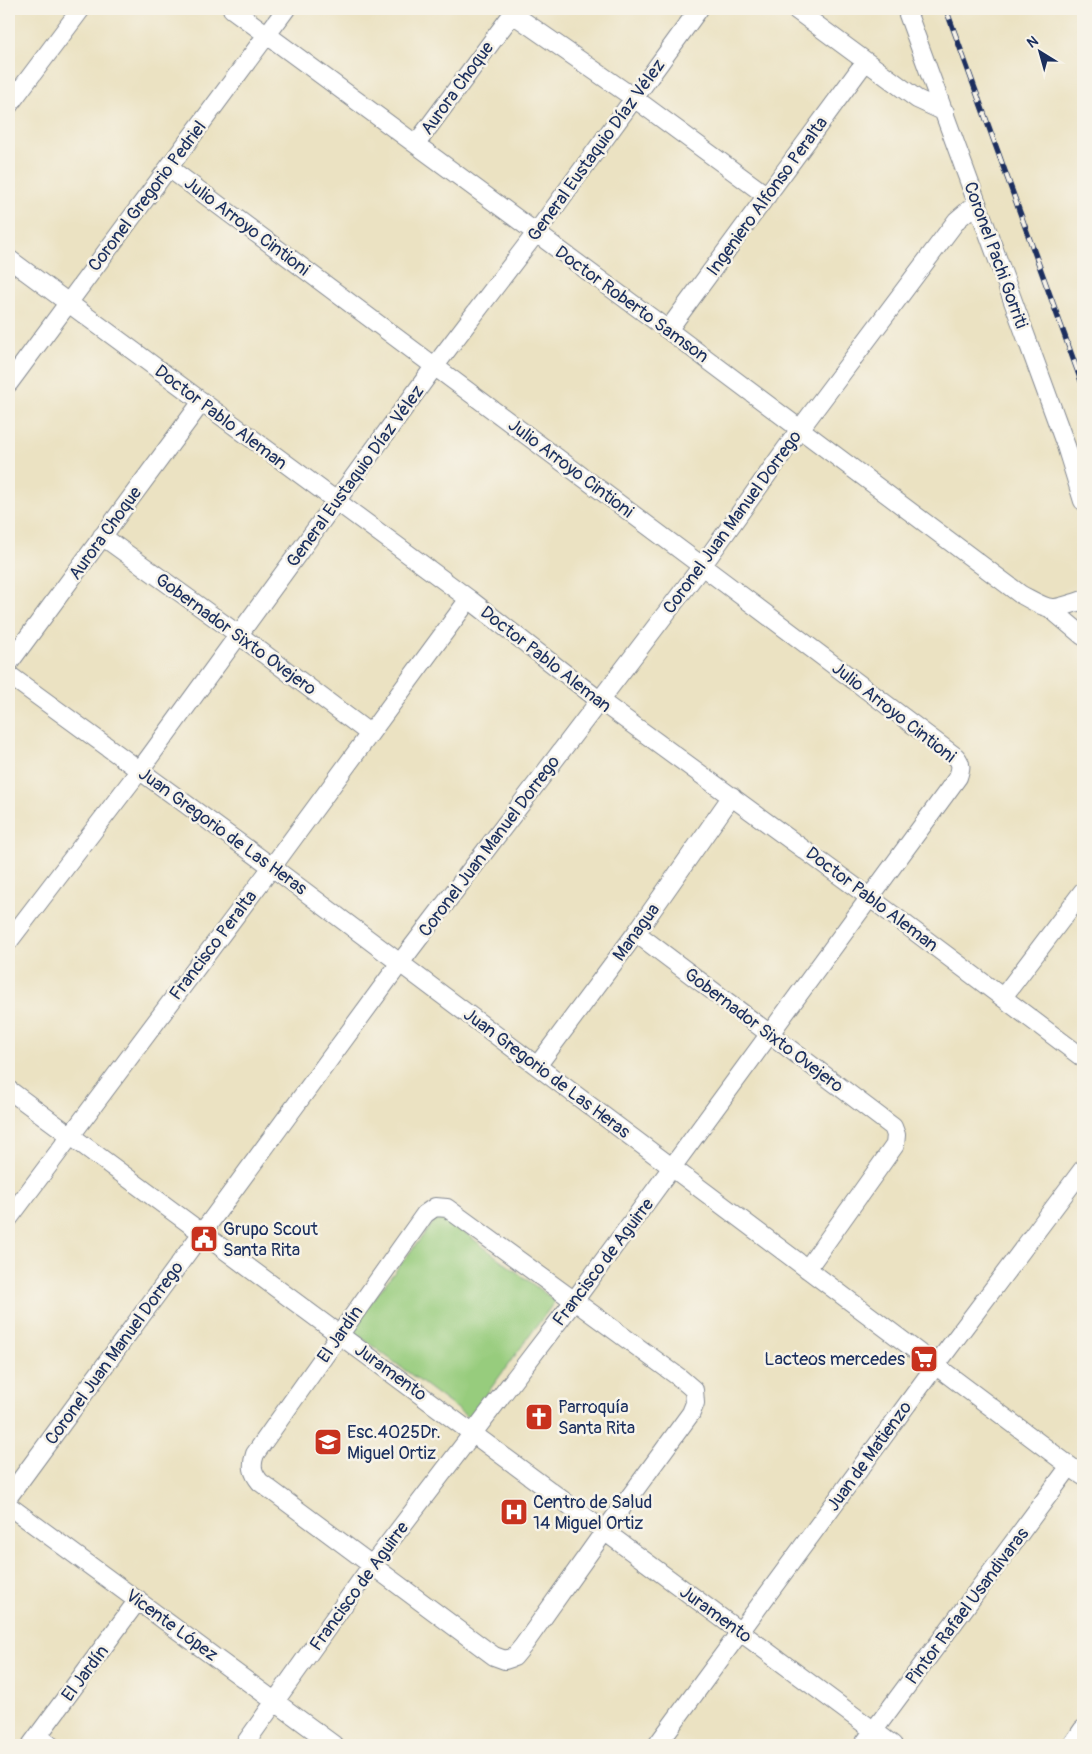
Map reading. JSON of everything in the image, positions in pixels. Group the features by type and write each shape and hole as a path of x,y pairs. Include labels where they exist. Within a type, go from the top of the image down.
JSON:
{"street":[{"path":"9,105 81,9"},
{"name":"Doctor Roberto Samson","path":"232,9 668,330 1020,594 1043,607 1051,609 1083,636"},
{"name":"Coronel Gregorio Pedriel","path":"9,383 286,9"},
{"name":"General Eustaquio Díaz Vélez","path":"9,941 140,770 434,367 536,233 699,9"},
{"path":"795,9 917,99 945,112"},
{"name":"Coronel Pachi Gorriti","path":"906,9 1066,446 1083,501"},
{"path":"514,11 767,196"},
{"name":"Aurora Choque","path":"416,144 514,11"},
{"name":"Ingeniero Alfonso Peralta","path":"668,330 865,62"},
{"name":"Julio Arroyo Cintioni","path":"169,168 956,757 960,762 961,768 958,777"},
{"name":"Coronel Juan Manuel Dorrego","path":"9,1496 400,963 702,566 800,429 957,220 977,203"},
{"name":"Doctor Pablo Aleman","path":"9,259 201,403 469,599 599,700 869,897 1083,1058"},
{"name":"Aurora Choque","path":"9,663 201,403"},
{"name":"Gobernador Sixto Ovejero","path":"102,536 239,635 369,733"},
{"path":"1031,600 1045,601 1055,599 1083,586"},
{"name":"Francisco Peralta","path":"9,1218 272,867 469,599"},
{"path":"1051,609 1083,600"},
{"name":"Juan Gregorio de Las Heras","path":"9,674 272,867 1077,1471"},
{"name":"Francisco de Aguirre","path":"244,1745 372,1566 574,1301 958,777"},
{"name":"Managua","path":"537,1066 636,933 732,796"},
{"path":"1003,997 1083,891"},
{"name":"Gobernador Sixto Ovejero","path":"636,933 893,1127 896,1136 894,1145 807,1269"},
{"name":"Juramento","path":"9,1090 740,1631 869,1738 893,1745"},
{"name":"Juan de Matienzo","path":"657,1745 936,1365 1083,1169"},
{"name":"El Jardín","path":"372,1566 260,1482 254,1474 252,1464 255,1454 425,1214 435,1207 447,1208 574,1301"},
{"path":"372,1566 494,1656 505,1660 514,1657 691,1413 695,1403 694,1390 680,1378 574,1301"},
{"name":"Pintor Rafael Usandivaras","path":"869,1738 1077,1471"},
{"name":"Vicente López","path":"9,1506 334,1745"},
{"name":"El Jardín","path":"40,1742 138,1600"},
{"path":"1072,1745 1083,1729"}],"green space":[{"path":"440,1214 555,1301 469,1418 350,1329"}],"railway":[{"path":"946,9 1083,386"}],"place":[{"name":"Grupo Scout Santa Rita","path":"204,1239"},
{"name":"Lacteos mercedes","path":"924,1359"},
{"name":"Parroquía Santa Rita","path":"539,1417"},
{"name":"Esc.4025Dr. Miguel Ortiz","path":"328,1442"},
{"name":"Centro de Salud 14 Miguel Ortiz","path":"514,1512"}]}
